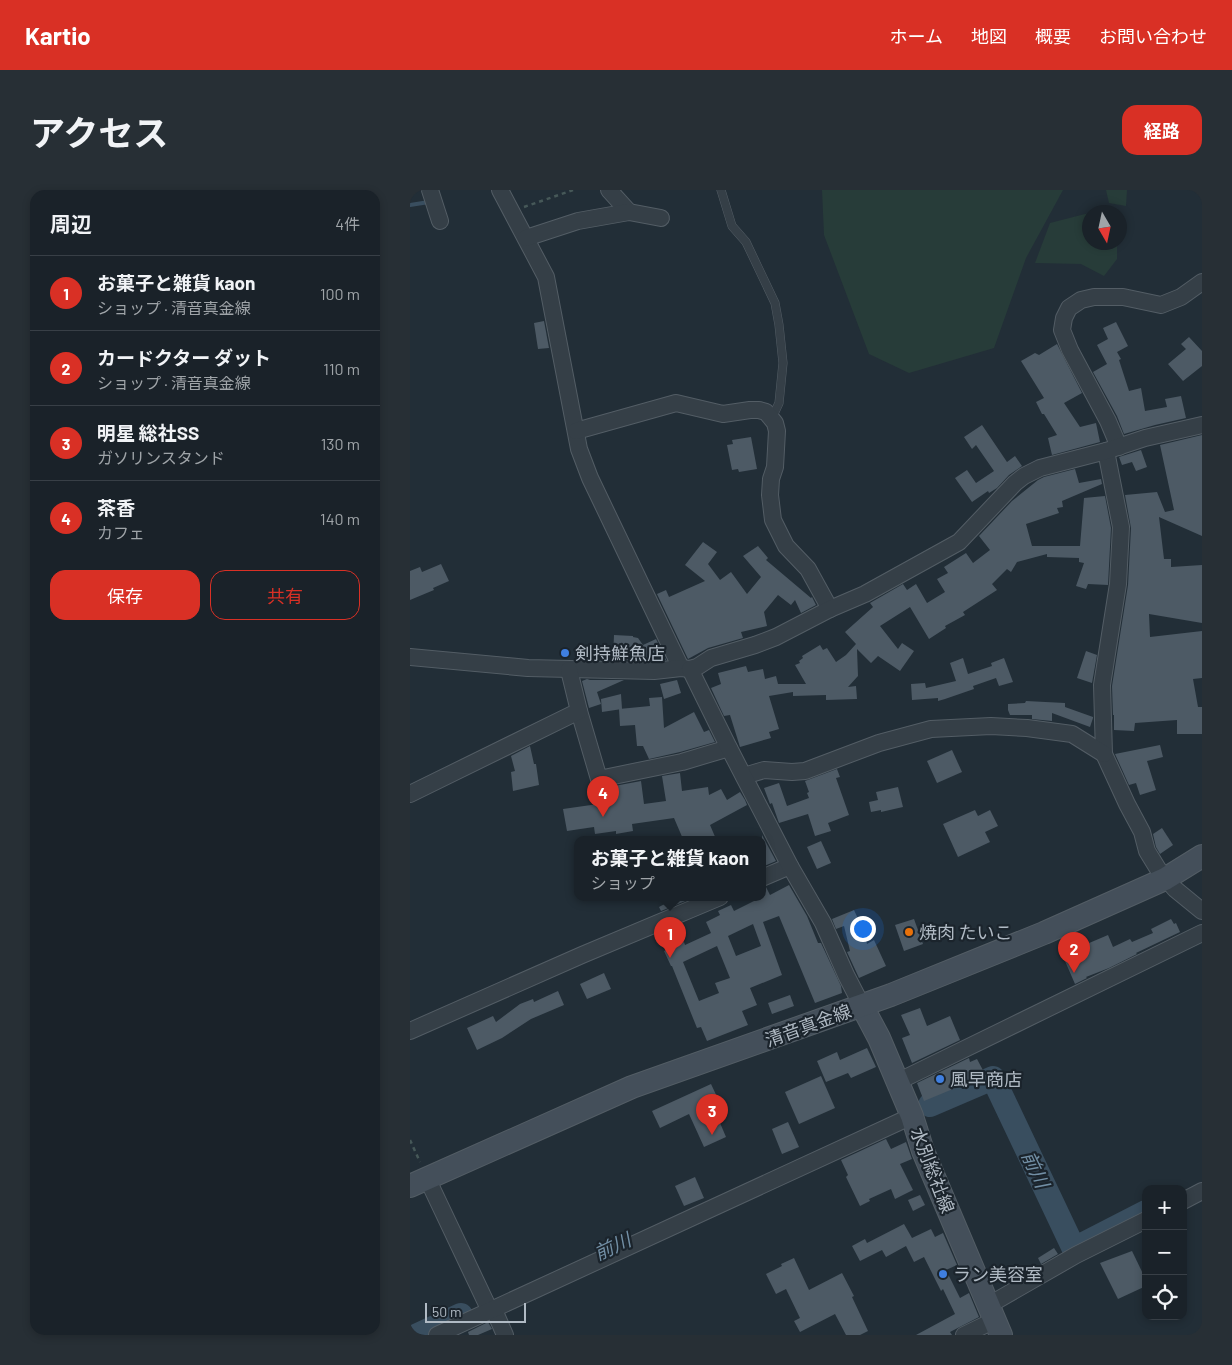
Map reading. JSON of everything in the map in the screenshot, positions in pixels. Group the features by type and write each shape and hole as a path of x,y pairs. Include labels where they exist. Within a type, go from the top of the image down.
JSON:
{"main road":[{"name":"清音真金線","path":"418,1182 632,1087 862,1006 1044,933 1165,878 1202,856"},
{"name":"水別総社線","path":"862,1006 879,1038 912,1116 923,1151 995,1320"}],"street":[{"path":"430,190 440,222"},
{"path":"500,190 546,277 579,449 590,478 686,668 790,866 823,923 846,976 862,1006"},
{"path":"609,190 629,212"},
{"path":"526,238 578,221 629,212 662,218"},
{"path":"1202,282 1181,297 1161,305 1123,297 1094,297 1081,300 1069,308 1064,318 1062,330 1070,350 1108,421 1113,449 1121,527 1118,584 1102,685 1104,754 1142,832 1147,851 1174,889 1202,911"},
{"path":"576,431 676,403 723,414 750,410 766,412 775,423 777,431 775,467 771,478 770,495 773,520 786,546 808,569 830,609"},
{"path":"410,657 569,670 654,671 686,668 776,637 830,609 865,594 959,542 1008,490 1024,476 1040,468 1113,449 1145,438 1202,425"},
{"path":"569,670 599,779 682,762 729,748"},
{"path":"410,794 579,711"},
{"path":"744,776 764,770 805,771 879,743 931,729 991,726 1028,728 1072,734 1104,754"},
{"path":"766,876 790,866"},
{"path":"410,1031 710,901"},
{"path":"897,1082 1202,933"},
{"path":"437,1335 489,1307 912,1116"},
{"path":"418,1182 505,1335"},
{"path":"1187,1199 1202,1191"},
{"path":"964,1335 995,1320 1076,1255 1142,1222"}],"lane":[{"path":"721,190 732,226 746,242 775,303 783,363 779,403 772,418"}],"path":[{"path":"512,212 572,190"},
{"path":"410,1140 418,1182"}],"green space":[{"path":"822,190 1063,190 1026,258 994,348 909,373 869,354 824,235"},
{"path":"1106,190 1127,190 1126,205 1109,203"},
{"path":"1082,215 1082,250 1117,250 1117,259 1104,276 1081,264 1035,263 1050,223"}],"building":[{"path":"544,321 549,348 538,349 534,323"},
{"path":"1116,322 1128,346 1117,352 1121,359 1119,360 1129,391 1141,388 1145,411 1167,407 1165,399 1181,396 1186,418 1124,434 1117,416 1093,372 1107,364 1097,345 1108,339 1103,328"},
{"path":"1189,337 1202,351 1202,366 1183,381 1168,364 1186,349 1181,344"},
{"path":"1057,344 1082,393 1064,403 1080,427 1096,423 1100,442 1052,455 1048,438 1057,435 1036,402 1044,398 1021,361 1035,353 1039,355"},
{"path":"982,425 1007,462 1015,456 1022,466 1009,475 997,488 989,493 988,491 972,502 955,478 967,470 976,483 994,471 976,445 972,449 964,437"},
{"path":"1202,435 1202,536 1159,517 1164,559 1171,559 1171,567 1202,565 1202,623 1149,614 1150,637 1202,631 1202,678 1193,679 1198,707 1202,707 1202,734 1177,734 1177,720 1135,723 1134,731 1114,730 1112,686 1128,585 1131,528 1125,495 1157,492 1165,512 1174,510 1160,445"},
{"path":"751,437 757,469 739,472 738,469 732,470 727,445 733,444 732,440"},
{"path":"1141,450 1147,467 1136,471 1132,462 1122,465 1119,457"},
{"path":"1075,469 1079,483 1101,479 1102,484 1062,501 1063,507 1057,508 1059,513 1026,524 1032,546 1080,546 1084,498 1105,496 1111,528 1108,585 1088,584 1086,589 1076,586 1084,563 1079,562 1079,558 1047,557 1047,554 1017,562 1011,572 1007,569 992,584 997,590 963,612 965,615 945,626 946,628 929,639 910,607 880,626 898,649 902,643 914,651 900,671 878,656 871,663 857,649 858,676 848,687 856,686 857,699 826,700 826,695 793,696 793,692 769,696 779,729 769,732 771,738 740,747 730,715 724,716 711,688 721,684 718,673 746,666 748,672 763,669 765,679 776,676 778,684 806,684 795,665 800,663 799,661 803,658 802,656 820,645 823,650 827,648 836,662 846,655 856,644 845,632 873,607 870,603 903,584 907,590 916,584 927,603 945,592 937,579 948,573 944,567 966,553 973,563 990,550 979,536 1012,501 1038,480"},
{"path":"703,542 717,552 708,564 720,580 731,572 747,594 761,577 743,556 758,546 768,558 766,560 812,597 816,605 801,613 795,600 791,605 778,595 764,612 767,626 741,632 743,638 708,648 688,659 657,594 666,590 669,597 705,581 685,565"},
{"path":"441,564 449,581 433,588 434,590 410,600 410,571 420,567 422,572"},
{"path":"614,635 633,636 638,638 643,645 656,639 666,660 613,660"},
{"path":"1086,651 1097,655 1092,683 1077,678"},
{"path":"963,658 968,674 992,666 991,663 1004,658 1013,682 999,686 996,678 973,686 974,689 938,701 938,698 912,700 911,684 925,683 926,688 956,681 950,663"},
{"path":"587,679 624,680 597,692 601,704 589,708 582,681"},
{"path":"677,680 681,693 664,699 660,684"},
{"path":"621,694 622,709 602,712 601,699"},
{"path":"662,697 664,728 694,712 704,732 709,730 715,742 649,759 643,746 637,746 635,725 620,726 619,709 650,706 649,698"},
{"path":"1026,701 1065,703 1065,707 1093,718 1090,727 1052,713 1052,721 1032,719 1032,715 1010,715 1008,704 1025,703"},
{"path":"1160,745 1163,757 1147,761 1156,790 1140,795 1136,783 1129,785 1115,754"},
{"path":"530,746 534,764 536,764 539,785 513,791 511,772 515,771 511,756"},
{"path":"952,750 962,772 937,783 927,761"},
{"path":"837,769 840,777 836,778 849,815 828,823 831,831 815,836 808,814 779,823 764,788 779,783 787,806 809,798 805,781"},
{"path":"680,773 682,791 708,787 709,795 721,789 727,800 740,792 747,805 710,825 715,836 682,836 674,818 632,824 633,831 616,834 616,831 595,834 594,827 567,831 563,809 612,802 609,787 641,781 644,804 666,801 662,776"},
{"path":"898,787 903,807 881,812 881,810 871,812 869,802 878,800 876,792"},
{"path":"975,810 978,816 990,810 998,826 985,832 990,842 958,857 943,824"},
{"path":"1162,828 1173,845 1160,854 1153,834"},
{"path":"821,841 831,863 817,869 807,847"},
{"path":"766,842 776,861 766,865"},
{"path":"789,885 807,916 818,943 821,943 841,986 842,993 815,1003 779,916 763,922 782,975 750,988 757,1005 742,1011 748,1025 707,1041 701,1027 697,1028 664,951 684,942 685,945 711,933 706,922 720,915 718,911 731,905 734,911 754,901 766,901 766,887 770,895","holes":["753,924 761,946 736,956 728,936","717,946 730,978 715,983 719,993 699,1001 683,962"]},
{"path":"670,901 685,901 661,911 659,907"},
{"path":"854,910 860,923 862,923 867,944 874,940 886,966 859,978 847,952 850,951 844,926 836,929 832,919"},
{"path":"914,919 923,944 904,951 895,925"},
{"path":"1171,919 1174,924 1176,923 1180,932 1075,984 1065,961 1078,956 1075,949 1108,935 1113,947 1130,939 1132,942 1153,933 1151,929"},
{"path":"604,973 611,989 587,999 580,984"},
{"path":"558,991 564,1005 531,1019 502,1038 477,1050 467,1028 493,1016 496,1022 520,1004 533,999 534,1002"},
{"path":"790,995 794,1006 772,1014 768,1003"},
{"path":"920,1008 927,1026 950,1016 960,1040 912,1063 902,1038 910,1035 901,1015"},
{"path":"867,1048 876,1067 851,1078 848,1073 826,1082 817,1061 837,1052 840,1060"},
{"path":"969,1058 970,1062 977,1059 986,1076 924,1101 917,1083"},
{"path":"821,1076 835,1108 799,1124 785,1092"},
{"path":"711,1084 719,1101 712,1104 726,1137 704,1147 689,1114 660,1128 652,1111"},
{"path":"788,1122 799,1147 782,1154 772,1129"},
{"path":"886,1139 891,1149 906,1142 912,1159 900,1164 913,1190 895,1199 891,1189 869,1199 870,1201 860,1206 846,1177 848,1175 841,1160"},
{"path":"695,1177 704,1198 684,1206 675,1186"},
{"path":"920,1195 925,1205 913,1211 908,1200"},
{"path":"904,1224 912,1238 931,1229 935,1237 943,1233 957,1265 946,1270 960,1298 969,1293 979,1317 950,1332 952,1335 916,1335 955,1314 924,1257 914,1262 906,1246 886,1257 882,1250 860,1261 852,1246 865,1239 867,1243"},
{"path":"1054,1248 1058,1254 1041,1264 1038,1258"},
{"path":"1132,1251 1142,1272 1142,1288 1118,1299 1100,1263"},
{"path":"794,1258 809,1290 842,1273 854,1296 852,1297 868,1331 860,1335 846,1335 835,1314 800,1332 794,1321 800,1318 786,1289 776,1294 766,1274"},
{"path":"488,1322 492,1329 478,1335 469,1335 468,1332"}],"waterway":[{"path":"410,205 429,202"},
{"name":"前川","path":"930,1105 993,1078 1074,1249 1142,1214"},
{"name":"前川","path":"418,1335 461,1315"}],"place":[{"name":"剣持鮮魚店","path":"565,653"},
{"name":"茶香","path":"603,817"},
{"name":"焼肉 たいこ","path":"909,932"},
{"name":"お菓子と雑貨 kaon","path":"670,958"},
{"name":"カードクター ダット","path":"1074,973"},
{"name":"風早商店","path":"940,1079"},
{"name":"明星 総社SS","path":"712,1135"},
{"name":"ラン美容室","path":"943,1274"}]}
